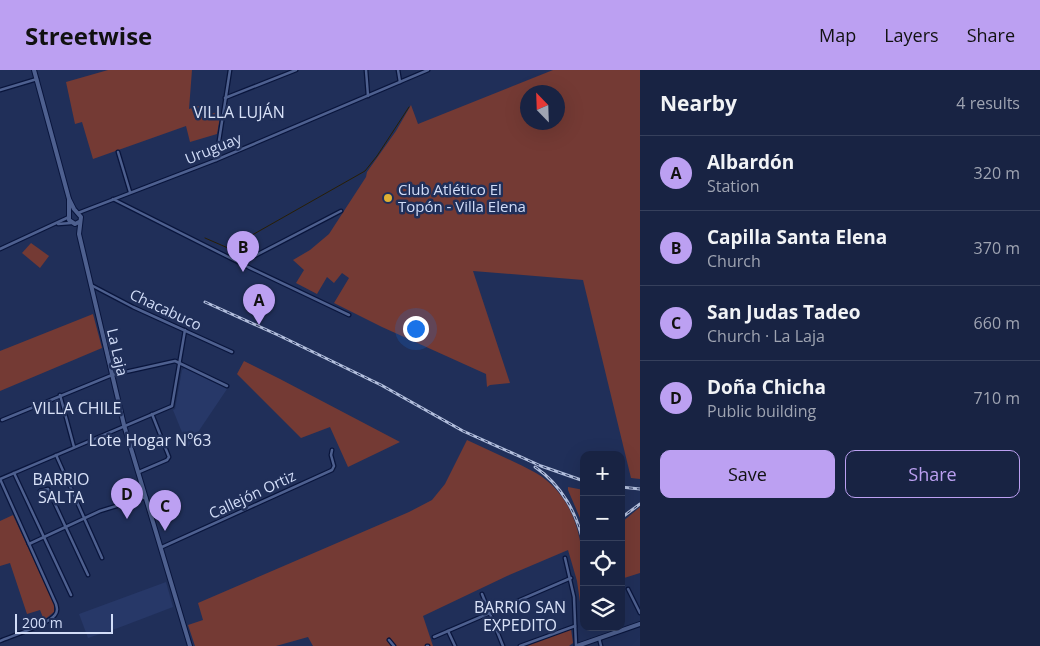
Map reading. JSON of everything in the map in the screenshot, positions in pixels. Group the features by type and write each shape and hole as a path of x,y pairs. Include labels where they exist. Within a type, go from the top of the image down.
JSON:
{"main road":[{"path":"34,70 69,199 69,216"},
{"path":"69,199 80,220 72,223"},
{"path":"69,216 77,212"},
{"name":"La Laja","path":"69,216 78,234 124,425 162,547 190,646"},
{"name":"La Laja","path":"78,234 80,220"},
{"path":"576,646 640,624"}],"street":[{"path":"216,160 230,70"},
{"path":"225,98 296,70"},
{"path":"366,70 368,96"},
{"path":"398,70 400,82"},
{"name":"Uruguay","path":"77,212 216,160 428,70"},
{"path":"0,90 37,79"},
{"path":"118,152 130,192"},
{"path":"113,198 241,263 350,315"},
{"path":"80,220 88,209"},
{"path":"241,263 341,210"},
{"path":"0,249 69,216"},
{"path":"54,224 72,223"},
{"name":"Chacabuco","path":"91,284 132,306 232,352"},
{"path":"0,641 45,622 54,617 57,612 56,604 0,479 172,406 185,330"},
{"path":"2,420 112,375 175,361 227,386"},
{"path":"60,395 74,447"},
{"path":"139,472 167,460 169,455 152,414"},
{"name":"Callejón Ortiz","path":"162,547 332,470 334,466 331,455 332,450"},
{"path":"56,455 102,558"},
{"path":"14,473 71,595"},
{"path":"40,491 48,489 88,575"},
{"path":"29,544 105,509 146,497"},
{"path":"565,558 574,597 576,646"},
{"path":"434,637 571,578"},
{"path":"628,589 640,613"},
{"path":"482,594 503,646"},
{"path":"520,646 576,626"},
{"path":"448,631 455,646"},
{"path":"599,638 601,646"},
{"path":"389,640 394,646"}],"shaded area":[{"path":"108,70 192,70 189,109 205,104 207,115 221,111 217,134 190,142 186,126 93,159 82,122 75,124 66,82"},
{"path":"553,70 640,70 640,479 631,478 583,280 473,271 510,383 487,387 486,374 334,303 349,278 342,273 334,283 327,277 317,294 296,283 304,270 293,260 310,250 329,234 411,105 418,124"},
{"path":"31,243 49,256 40,268 22,253"},
{"path":"93,314 102,348 0,391 0,351"},
{"path":"244,361 400,442 348,467 330,427 301,438 237,374"},
{"path":"185,368 227,389 188,447 173,410 175,409 182,370"},
{"path":"467,440 536,473 551,484 563,498 578,530 580,542 580,602 577,581 568,550 507,576 423,616 433,646 313,646 308,637 276,646 195,646 188,625 203,620 198,603 409,512 432,500 445,484"},
{"path":"568,487 580,489 580,518"},
{"path":"640,507 640,573 625,578 625,541 625,520"},
{"path":"13,515 54,604 54,612 44,620 40,610 27,614 10,563 0,566 0,521"},
{"path":"166,582 173,607 88,638 79,614"},
{"path":"571,629 573,643 569,646 525,646"}],"waterway":[{"path":"205,238 228,248 231,247 365,171 409,107"}],"railway":[{"path":"205,302 381,385 463,431 541,466 580,480"},
{"path":"535,467 545,474 561,492 578,523 583,541"},
{"path":"625,487 640,489"},
{"path":"625,515 640,504"}],"place":[{"name":"Club Atlético El Topón - Villa Elena","path":"388,198"},
{"name":"Capilla Santa Elena","path":"243,272"},
{"name":"Albardón","path":"259,325"},
{"name":"Doña Chicha","path":"127,519"},
{"name":"San Judas Tadeo","path":"165,531"}],"district":[{"name":"VILLA LUJÁN","path":"239,112"},
{"name":"VILLA CHILE","path":"77,408"},
{"name":"Lote Hogar Nº63","path":"150,440"},
{"name":"BARRIO SALTA","path":"61,488"},
{"name":"BARRIO SAN EXPEDITO","path":"520,616"}]}
